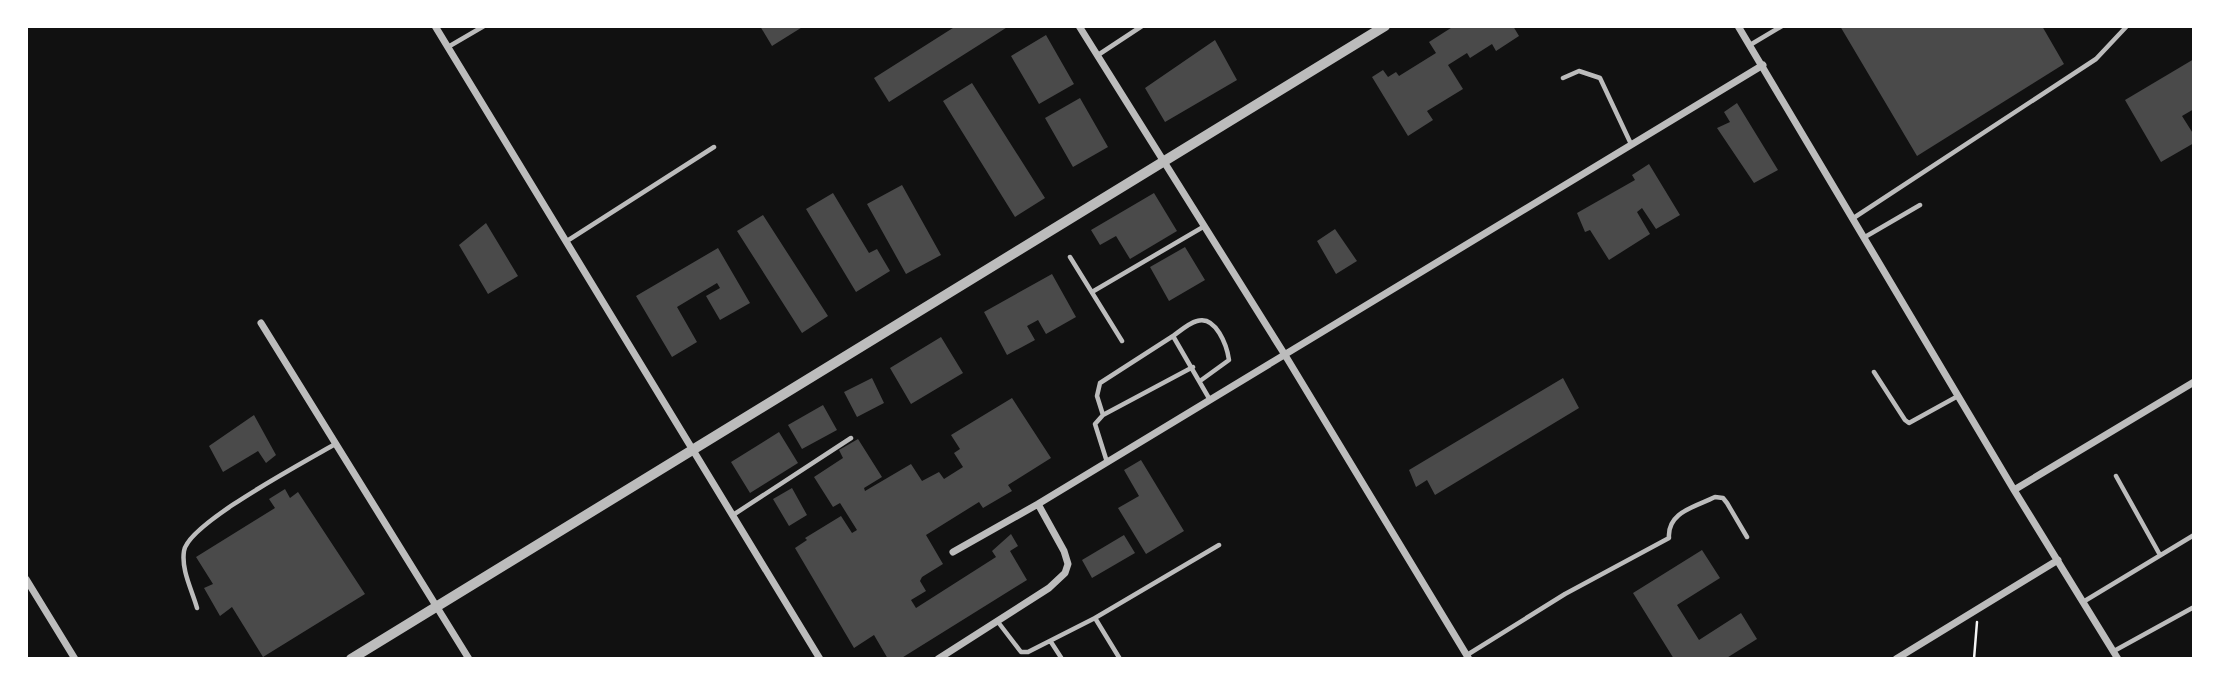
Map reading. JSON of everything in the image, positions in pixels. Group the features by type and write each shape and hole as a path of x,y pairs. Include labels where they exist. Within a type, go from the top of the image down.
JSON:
{"street":[{"path":"435,26 820,659"},
{"path":"1079,26 1285,355 1468,657"},
{"path":"351,659 1161,160 1385,26"},
{"path":"1738,26 2014,490 2118,659"},
{"path":"953,552 1038,504 1763,65"},
{"path":"261,323 469,659"},
{"path":"2014,490 2194,382"},
{"path":"938,659 1049,588 1065,573 1068,564 1064,551 1038,504"},
{"path":"1896,659 2058,560"},
{"path":"26,579 75,659"}],"lane":[{"path":"448,47 484,26"},
{"path":"1097,55 1142,26"},
{"path":"1749,44 1782,26"},
{"path":"1852,219 2096,59 2127,26"},
{"path":"1563,78 1579,71 1600,78 1632,145"},
{"path":"567,241 714,147"},
{"path":"1864,238 1920,205"},
{"path":"1092,292 1203,227"},
{"path":"1070,257 1122,341"},
{"path":"1103,415 1097,396 1100,383 1194,322 1205,320 1212,323 1221,337 1229,360 1200,381"},
{"path":"1173,336 1210,400"},
{"path":"1107,462 1095,424 1103,415 1193,367"},
{"path":"1874,372 1905,421 1909,423 1958,396"},
{"path":"733,515 851,438"},
{"path":"197,608 184,565 184,551 191,534 247,496 336,444"},
{"path":"2116,475 2160,555"},
{"path":"1468,657 1566,594 1669,538 1669,523 1674,517 1715,497 1723,498 1747,537"},
{"path":"2083,602 2194,535"},
{"path":"997,621 1021,652 1051,642 1219,545"},
{"path":"2113,651 2194,607"},
{"path":"1095,618 1120,659"},
{"path":"1051,642 1062,659"}],"path":[{"path":"1974,659 1978,609"}],"building":[{"path":"760,26 804,26 772,46"},
{"path":"956,26 1009,26 889,102 874,78"},
{"path":"1454,26 1513,26 1519,36 1496,51 1492,44 1470,58 1467,53 1448,65 1463,89 1427,111 1433,120 1408,136 1372,77 1383,70 1388,77 1396,72 1399,76 1436,53 1429,42"},
{"path":"1840,26 2042,26 2064,64 1917,156"},
{"path":"1046,35 1074,84 1039,104 1011,56"},
{"path":"1215,40 1237,80 1165,122 1145,88"},
{"path":"2194,59 2194,109 2182,116 2194,135 2194,143 2161,162 2125,100"},
{"path":"972,83 1045,198 1015,217 943,101"},
{"path":"1080,98 1108,147 1073,167 1045,118"},
{"path":"1737,103 1778,170 1754,183 1717,128 1730,122 1724,112"},
{"path":"1649,164 1680,215 1656,229 1642,208 1637,212 1650,234 1609,260 1590,230 1585,232 1577,213 1635,180 1632,175"},
{"path":"902,185 941,255 906,274 867,204"},
{"path":"833,193 869,253 877,249 890,271 856,292 806,209"},
{"path":"1154,193 1177,231 1130,259 1116,236 1100,245 1091,230"},
{"path":"763,215 828,316 802,333 737,231"},
{"path":"486,223 518,276 488,294 459,245"},
{"path":"1335,229 1357,261 1336,274 1317,241"},
{"path":"1185,247 1205,280 1169,301 1150,267"},
{"path":"718,248 750,303 720,320 706,296 720,288 717,283 677,307 697,342 672,357 636,296"},
{"path":"1052,274 1076,317 1046,334 1038,320 1027,326 1035,340 1007,355 984,312"},
{"path":"941,337 963,373 911,404 890,368"},
{"path":"872,378 884,403 857,417 844,392"},
{"path":"1563,378 1579,408 1435,495 1427,480 1416,487 1409,470"},
{"path":"1012,398 1051,458 1008,485 1012,491 983,508 979,502 926,535 943,564 922,577 920,581 926,591 911,600 916,608 996,557 992,551 1011,534 1018,546 1010,551 1027,580 900,659 888,659 874,635 854,648 795,548 807,540 805,538 841,516 852,533 857,530 840,503 833,507 814,477 843,458 839,450 858,439 882,477 864,488 865,491 911,464 922,481 939,472 944,479 963,467 954,453 960,449 951,435"},
{"path":"823,405 837,430 802,449 788,425"},
{"path":"254,415 276,455 266,463 258,451 223,472 209,446"},
{"path":"779,432 798,463 750,493 731,462"},
{"path":"1141,460 1184,531 1146,554 1118,508 1139,496 1124,470"},
{"path":"792,488 807,515 789,526 773,499"},
{"path":"285,489 290,498 298,492 365,594 263,657 232,607 220,616 204,588 213,584 196,557 275,508 269,499"},
{"path":"1124,535 1135,553 1092,578 1082,560"},
{"path":"1702,550 1720,578 1677,605 1699,640 1741,613 1757,639 1725,659 1674,659 1633,593"}]}
